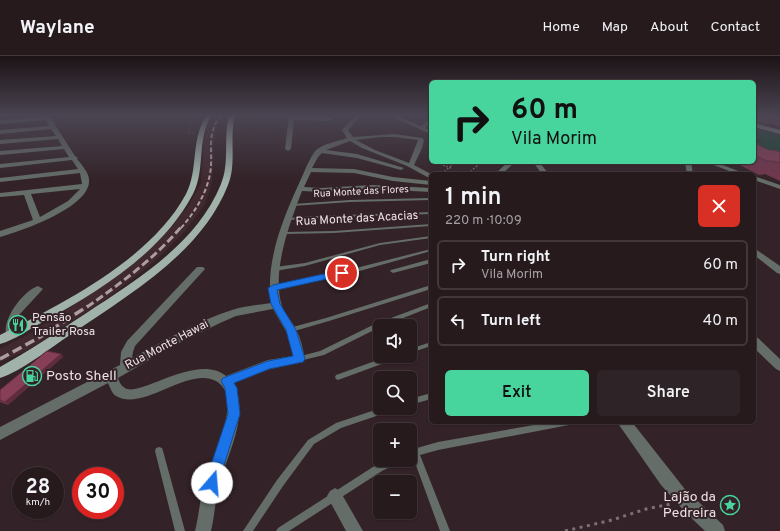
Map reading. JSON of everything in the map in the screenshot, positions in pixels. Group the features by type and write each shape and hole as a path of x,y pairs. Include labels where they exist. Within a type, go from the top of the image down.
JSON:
{"main road":[{"path":"4,338 91,288 121,267 157,238 178,213 191,190 196,171 200,137"},
{"path":"0,373 49,344 140,282 168,259 207,218 225,185 230,161 229,137"}],"street":[{"path":"0,142 58,137"},
{"path":"0,234 38,221 55,213 73,201 85,186 86,177 60,137"},
{"path":"288,149 289,137"},
{"path":"227,381 268,365 300,359 291,330 276,304 273,288 275,269 293,205 315,156 320,151 334,144 365,137"},
{"path":"391,137 421,140 419,148 410,166"},
{"path":"352,139 374,151 410,166 429,176"},
{"path":"0,153 66,147"},
{"path":"320,151 357,156 423,173"},
{"path":"0,166 75,158"},
{"path":"500,172 510,164"},
{"path":"538,164 544,172"},
{"path":"715,164 737,172"},
{"path":"308,170 354,171 393,179 429,183"},
{"path":"0,180 82,171"},
{"path":"756,179 780,187"},
{"path":"0,195 85,186"},
{"path":"299,189 316,190 372,186 429,190"},
{"path":"26,192 38,221"},
{"path":"756,253 780,271"},
{"path":"126,367 127,352 131,344 200,269"},
{"path":"4,338 10,326 11,319 15,313 38,289"},
{"name":"Rua Monte Hawai","path":"0,434 111,376 171,342 216,320 234,313 276,304"},
{"path":"756,343 780,366"},
{"path":"111,376 121,393 131,395 191,374 210,374 227,381 231,388 234,414 212,483 203,531"},
{"path":"626,424 684,501 717,531"},
{"path":"335,496 355,531"}],"lane":[{"name":"Rua Monte das Flores","path":"293,205 350,201 429,199"},
{"path":"289,219 429,213"},
{"name":"Rua Monte das Acacias","path":"285,233 341,232 429,225"},
{"path":"275,269 305,264 380,244 429,237"},
{"path":"273,288 362,268 429,251"},
{"path":"393,271 429,262"},
{"path":"291,330 429,288"},
{"path":"300,359 322,353 377,326 429,306"},
{"path":"417,349 429,345"},
{"path":"338,377 377,363"},
{"path":"417,400 429,397"},
{"path":"248,531 280,483 311,442 339,425 373,414"},
{"path":"417,452 559,424"},
{"path":"159,451 180,531"},
{"path":"417,465 445,531"},
{"path":"281,531 381,467"}],"path":[{"path":"441,164 451,168"},
{"path":"445,172 454,164"},
{"path":"470,172 479,164"},
{"path":"566,531 612,520 646,509 684,501"}],"shaded area":[{"path":"205,137 215,137 212,182 205,204 186,230 155,261 105,300 26,351 0,362 0,349 29,334 98,289 138,260 170,229 189,205 201,183"},
{"path":"756,137 780,137 780,155 756,145 756,141 762,141 756,139"}],"building":[{"path":"756,144 769,150 780,152 780,163 767,161 756,156"},
{"name":"Posto Shell","path":"47,351 61,354 5,402 0,400 0,390"}],"railway":[{"path":"181,228 195,210 206,189 211,166 212,137"},
{"path":"87,307 149,260 181,227"},
{"path":"0,359 40,337 88,306"}],"place":[{"name":"Pensão Trailer Rosa","path":"18,325"},
{"name":"Posto Shell","path":"32,376"},
{"name":"Lajão da Pedreira","path":"730,505"}],"route":[{"path":"212,483 234,414 231,388 227,381 268,365 300,359 291,330 281,316 276,304 273,288 342,273"}]}
